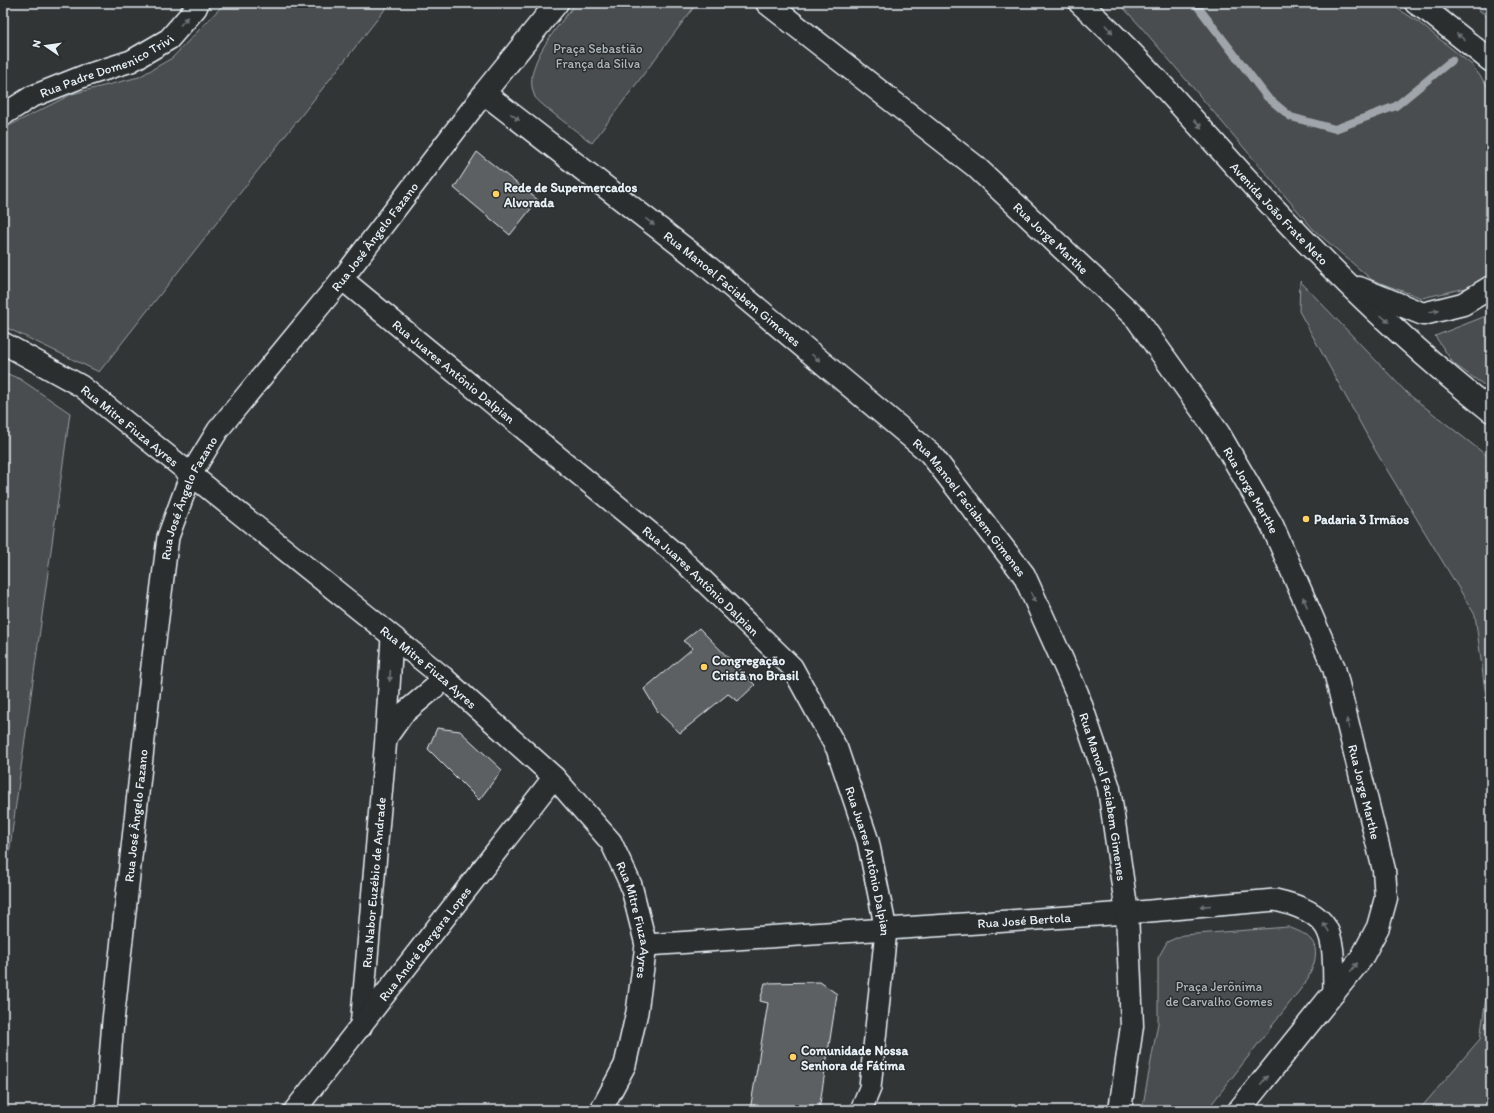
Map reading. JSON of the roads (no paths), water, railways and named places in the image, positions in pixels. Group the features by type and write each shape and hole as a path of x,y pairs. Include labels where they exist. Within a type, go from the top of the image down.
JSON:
{"street":[{"name":"Rua Padre Domenico Trivi","path":"3,115 31,97 84,76 131,61 169,39 196,8 198,3"},
{"name":"Rua José Ângelo Fazano","path":"106,1110 118,973 152,665 168,537 191,474 218,430 342,278 484,93 557,3"},
{"name":"Rua Jorge Marthe","path":"767,3 975,166 1137,319 1219,434 1268,518 1334,668 1384,870 1386,898 1378,927 1361,959 1240,1110"},
{"name":"Avenida João Frate Neto","path":"1080,3 1102,23 1193,119 1268,202 1345,283 1454,382 1491,411"},
{"path":"1416,3 1491,61"},
{"name":"Rua Manoel Faciabem Gimenes","path":"484,93 701,261 930,453 1024,575 1077,693 1108,788 1127,913 1132,1026 1120,1110"},
{"name":"Rua Juares Antônio Dalpian","path":"342,278 677,555 792,667 837,749 868,841 886,930 870,1088 861,1110"},
{"path":"1345,283 1423,314 1463,304 1491,288"},
{"name":"Rua Mitre Fiuza Ayres","path":"3,343 81,386 443,677 554,777 611,842 632,885 646,945 637,1012 625,1065 601,1110"},
{"name":"Rua Nabor Euzébio de Andrade","path":"361,1027 386,738 392,637"},
{"path":"386,738 403,714 434,688 443,677"},
{"name":"Rua André Bergara Lopes","path":"295,1110 554,777"},
{"name":"Rua José Bertola","path":"646,945 1127,913 1275,900 1288,903 1308,911 1325,924 1331,935 1333,947 1334,993"}],"waterway":[{"path":"1195,3 1267,97 1291,117 1335,129 1396,106 1452,60"}],"place":[{"name":"Rede de Supermercados Alvorada","path":"496,194"},
{"name":"Padaria 3 Irmãos","path":"1306,519"},
{"name":"Congregação Cristã no Brasil","path":"704,667"},
{"name":"Comunidade Nossa Senhora de Fátima","path":"793,1057"}],"park label":[{"name":"Praça Sebastião França da Silva","path":"598,56"},
{"name":"Praça Jerõnima de Carvalho Gomes","path":"1219,994"}]}
